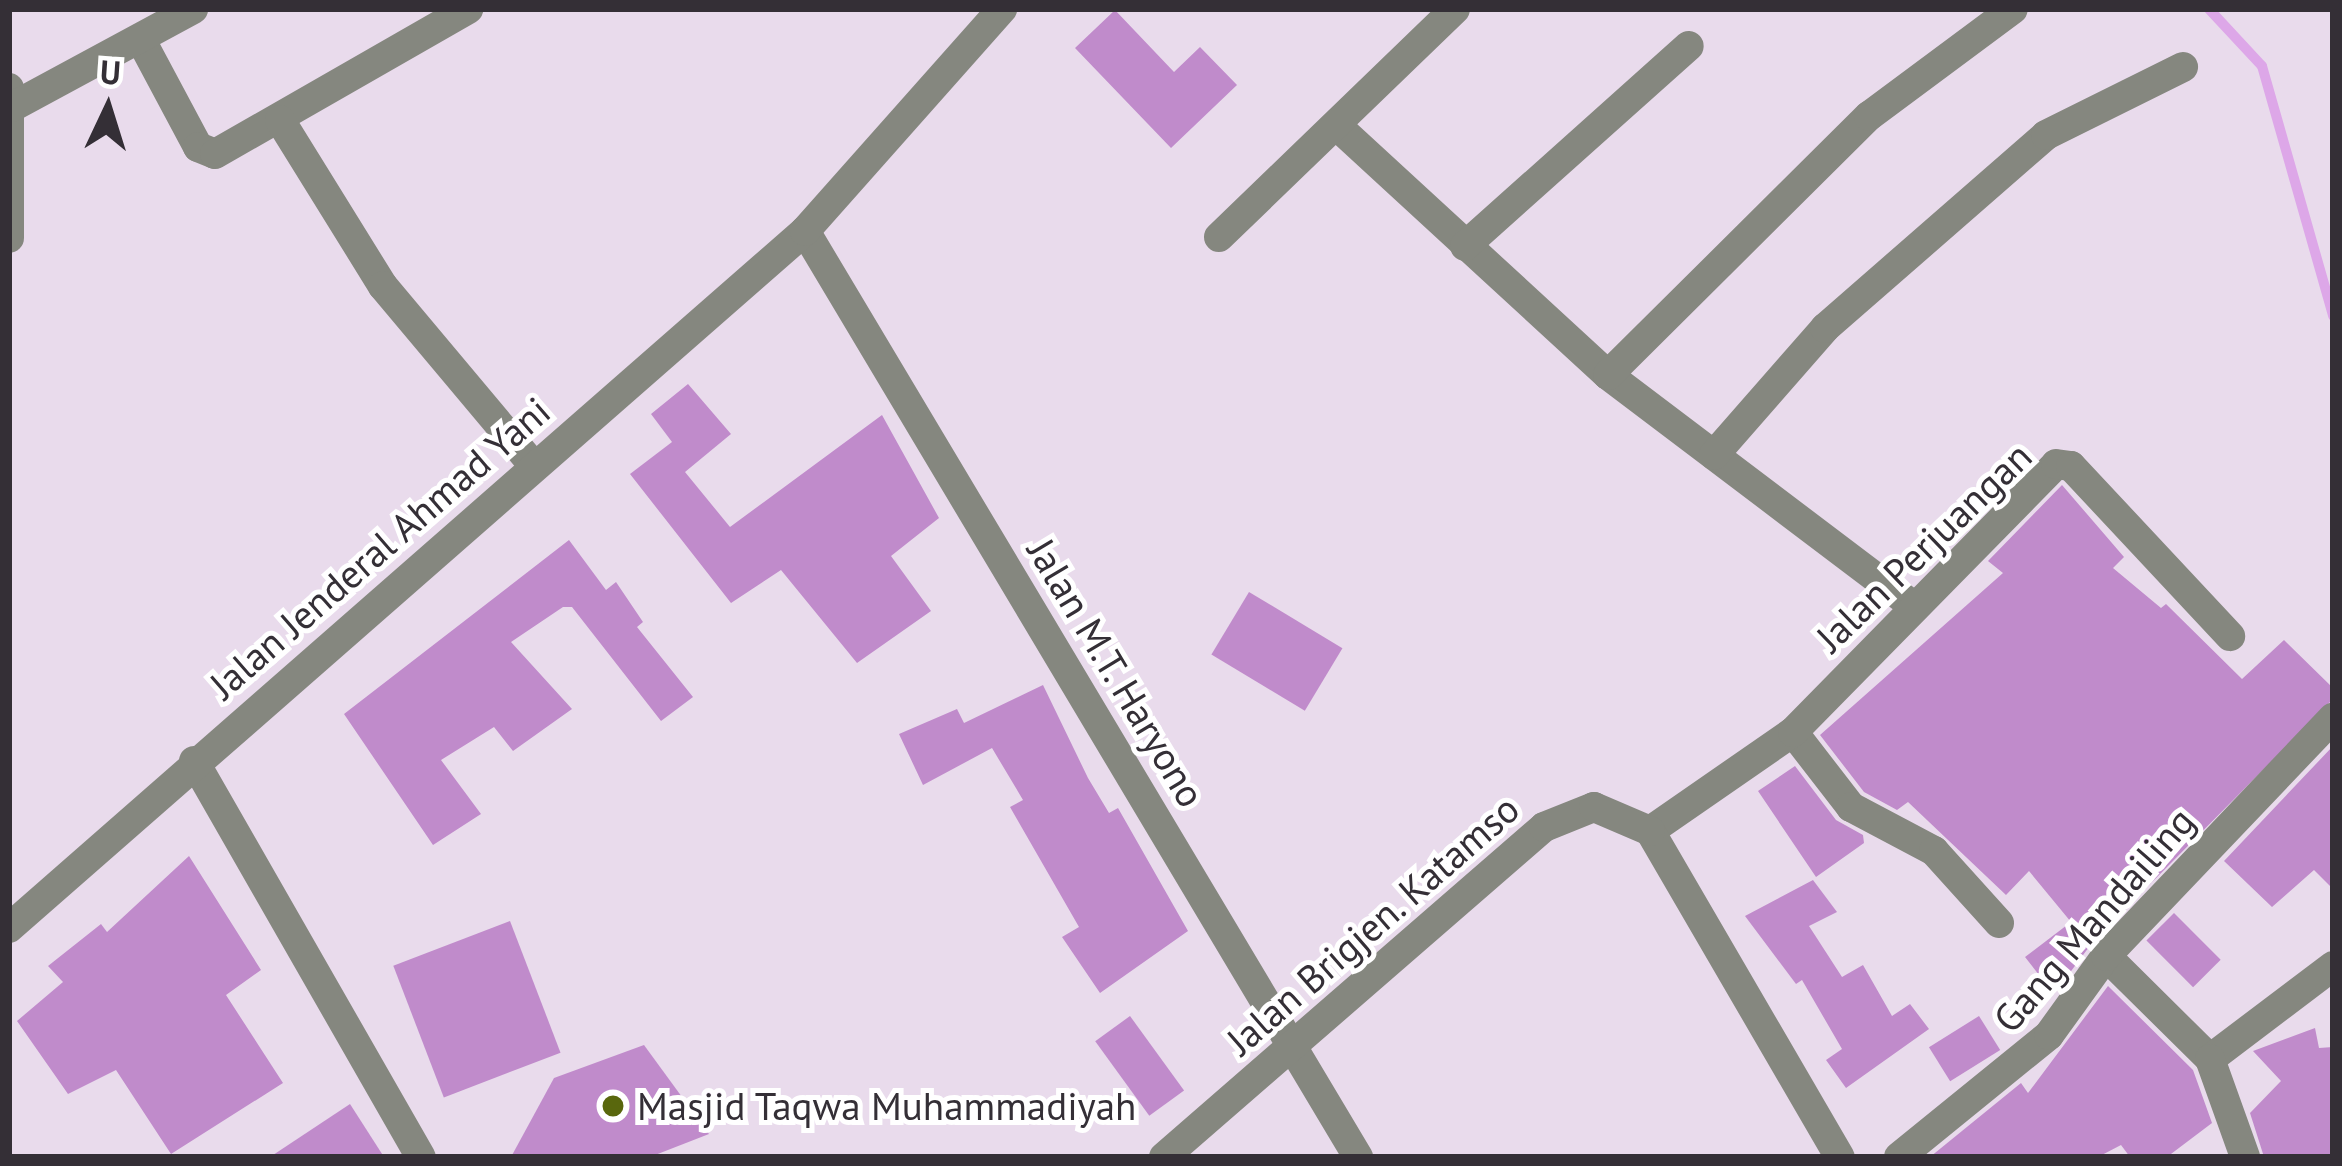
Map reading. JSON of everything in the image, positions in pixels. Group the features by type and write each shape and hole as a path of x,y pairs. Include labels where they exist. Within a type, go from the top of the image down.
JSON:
{"street":[{"path":"9,238 10,98 142,42 193,9"},
{"path":"142,42 204,152 222,152 468,9"},
{"name":"Jalan Jenderal Ahmad Yani","path":"9,928 194,761 805,231 1002,9"},
{"path":"1219,237 1455,9"},
{"path":"1609,375 1869,116 2013,9"},
{"path":"1465,246 1689,46"},
{"path":"1714,455 1825,328 2046,135 2182,68"},
{"path":"280,120 383,286 534,466"},
{"path":"1336,125 1609,375 1916,607"},
{"name":"Jalan M.T. Haryono","path":"805,231 1358,1157"},
{"name":"Jalan Perjuangan","path":"1649,831 1793,732 2062,464 2230,636"},
{"name":"Gang Mandailing","path":"1899,1157 2010,1072 2106,956 2333,718"},
{"path":"1793,732 1863,818 1934,851 1999,923"},
{"path":"194,761 421,1157"},
{"name":"Jalan Brigjen. Katamso","path":"1164,1157 1566,812 1607,808 1649,831"},
{"path":"1649,831 1840,1157"},
{"path":"2106,956 2210,1059 2245,1157"},
{"path":"2210,1059 2333,966"}],"building":[{"path":"1115,10 1174,72 1200,47 1237,85 1171,148 1075,48"},
{"path":"688,384 731,434 685,472 730,527 882,415 939,518 891,556 931,611 857,663 781,570 731,603 630,474 672,442 651,414"},
{"path":"2062,485 2124,557 2113,568 2161,608 2166,604 2242,679 2284,640 2333,688 2333,699 2092,943 2054,994 2025,957 2071,922 2029,871 2006,895 1908,802 1897,810 1864,792 1820,735 2003,573 1988,561"},
{"path":"569,540 606,590 616,582 643,622 637,627 693,697 661,721 572,607 563,607 511,642 572,709 513,751 494,727 441,760 481,814 433,845 344,714"},
{"path":"1249,592 1342,648 1305,711 1211,655"},
{"path":"1043,685 1088,778 1109,813 1118,808 1188,931 1100,993 1062,937 1079,927 1010,807 1023,800 992,748 923,785 899,734 957,709 964,723"},
{"path":"2333,746 2333,889 2314,870 2272,907 2224,861"},
{"path":"1795,766 1836,820 1863,835 1864,843 1816,877 1758,791"},
{"path":"189,856 261,970 226,995 283,1083 171,1154 116,1070 68,1094 17,1021 63,982 48,966 101,924 107,932"},
{"path":"1813,880 1837,912 1809,926 1842,977 1863,965 1892,1016 1910,1004 1929,1029 1846,1088 1826,1060 1842,1049 1802,980 1796,984 1745,916"},
{"path":"2174,913 2221,960 2193,987 2146,941"},
{"path":"510,921 561,1053 444,1097 393,966"},
{"path":"2108,986 2193,1070 2212,1123 2167,1157 2130,1157 2121,1145 2098,1157 1930,1157 2021,1083 2028,1093"},
{"path":"1130,1016 1184,1090 1149,1116 1095,1041"},
{"path":"1979,1016 2000,1050 1950,1081 1929,1047"},
{"path":"2315,1028 2319,1048 2333,1047 2333,1157 2264,1157 2250,1113 2281,1081 2253,1051"},
{"name":"Masjid Taqwa Muhammadiyah","path":"644,1045 709,1134 650,1157 511,1157 554,1078"},
{"path":"350,1104 384,1157 270,1157"}],"waterway":[{"path":"2209,9 2262,66 2333,316"}],"place":[{"name":"Masjid Taqwa Muhammadiyah","path":"613,1106"}]}
